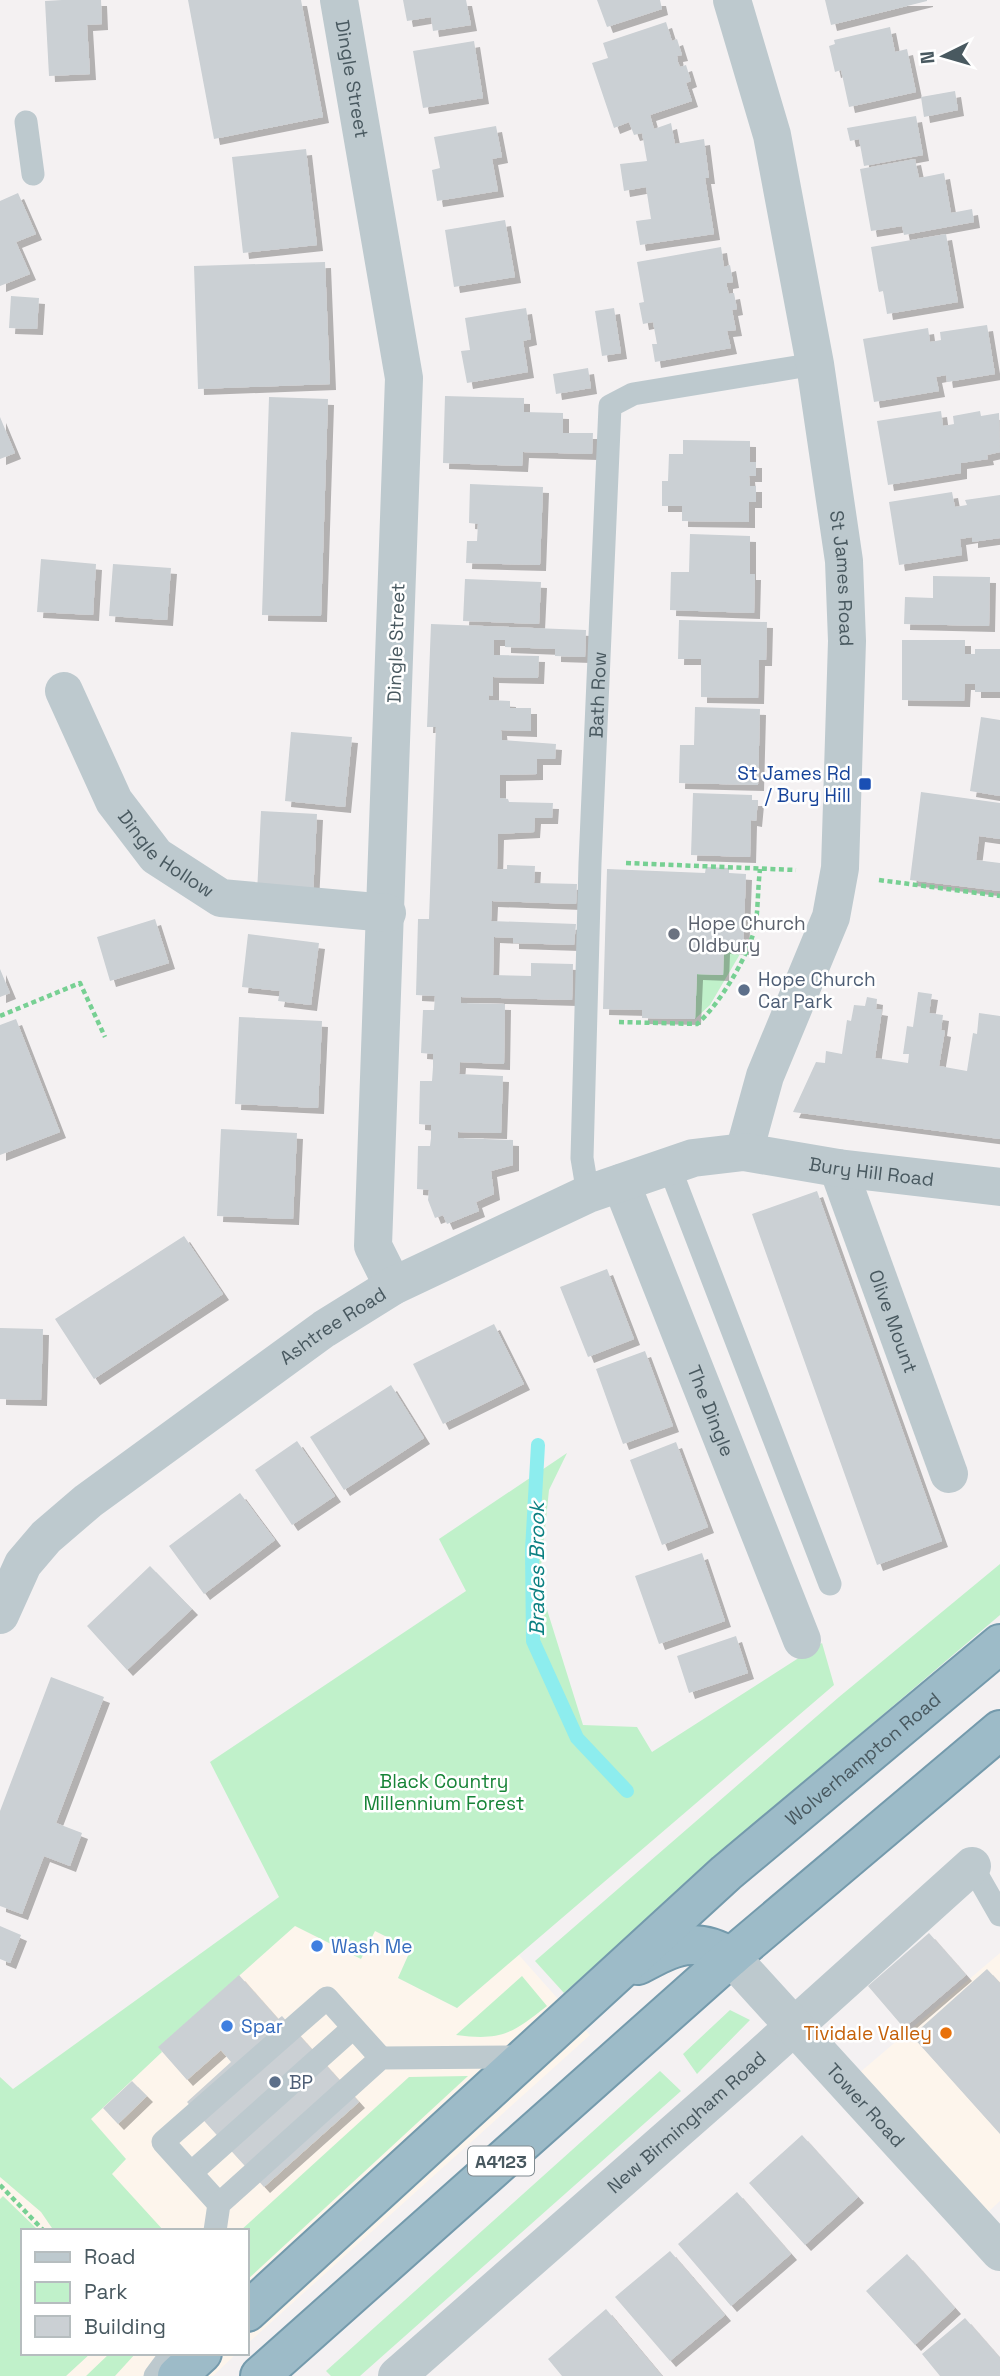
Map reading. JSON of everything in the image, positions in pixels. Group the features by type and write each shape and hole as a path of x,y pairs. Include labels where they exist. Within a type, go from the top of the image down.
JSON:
{"highway":[{"name":"Wolverhampton Road","path":"726,1873 1000,1644"},
{"name":"A4123","path":"271,2372 731,1957 1000,1730"},
{"path":"726,1873 715,1905 716,1929 731,1957"},
{"name":"A4123","path":"248,2311 726,1873"},
{"path":"608,1980 674,1946 709,1944 731,1957"},
{"path":"177,2376 200,2355"}],"street":[{"name":"Dingle Street","path":"339,0 404,378 387,913 373,1246 393,1286"},
{"name":"St James Road","path":"732,0 772,135 814,364 844,561 847,641 840,868 831,917 765,1076 744,1152"},
{"name":"Dingle Hollow","path":"64,691 114,801 156,856 220,898 387,913"},
{"name":"Ashtree Road","path":"3,1600 23,1564 46,1536 88,1501 324,1329 393,1286 604,1189 692,1158 744,1152"},
{"name":"Bury Hill Road","path":"744,1152 838,1168 1000,1187"},
{"name":"Olive Mount","path":"838,1168 949,1474"},
{"name":"The Dingle","path":"604,1189 802,1640"},
{"name":"New Birmingham Road","path":"397,2376 793,2028 972,1866"},
{"name":"Tower Road","path":"731,1957 1000,2252"}],"lane":[{"path":"26,122 33,174"},
{"name":"Bath Row","path":"604,1189 582,1158 590,863 610,406 633,394 814,364"},
{"path":"668,1166 830,1584"},
{"path":"972,1866 1000,1914"},
{"path":"219,2204 163,2142 327,1998 381,2058"},
{"path":"191,2173 353,2028"},
{"path":"215,2229 219,2204 381,2058 523,2057"},
{"path":"155,2376 171,2355"}],"path":[{"path":"590,863 665,863 810,871"},
{"path":"607,1022 697,1024 711,1012 748,948 755,924 760,869"},
{"path":"869,879 1000,896"},
{"path":"0,1016 80,983 104,1037"},
{"path":"0,2185 42,2229"}],"shaded area":[{"path":"295,1925 361,1959 375,1931 411,1949 398,1978 457,2008 518,1954 590,2035 248,2343 248,2229 21,2229 21,2355 235,2355 213,2376 0,2376 0,2077 13,2090 158,2047"},
{"path":"1000,1953 1000,2201 974,2225 845,2085"}],"green space":[{"path":"724,948 743,949 710,1005 695,1019 697,974 723,975"},
{"name":"Black Country Millennium Forest","path":"567,1453 549,1490 541,1567 544,1600 583,1725 637,1727 652,1752 822,1643 834,1685 457,2008 398,1978 411,1949 375,1931 361,1959 295,1926 159,2047 162,2052 91,2119 126,2159 112,2174 162,2229 53,2229 41,2212 0,2177 0,2077 13,2089 279,1897 210,1762 466,1591 439,1539"},
{"path":"1000,1564 1000,1615 753,1825 564,1993 535,1961 839,1697"},
{"path":"522,1976 547,2006 506,2033 485,2037 456,2035"},
{"path":"730,2010 750,2020 697,2074 683,2054"},
{"path":"660,2071 681,2091 360,2376 331,2376 326,2371"},
{"path":"468,2076 248,2279 248,2229 242,2229 409,2077"},
{"path":"3,2196 37,2229 21,2229 21,2355 89,2355 66,2376 0,2376 0,2199"},
{"path":"108,2355 134,2355 115,2376 86,2376"}],"building":[{"path":"101,0 102,24 87,25 90,74 49,76 45,1"},
{"path":"188,0 301,0 323,117 214,139"},
{"path":"403,0 466,0 471,25 433,31 431,17 407,21"},
{"path":"597,0 660,0 662,9 607,27"},
{"path":"825,0 927,0 927,1 831,25"},
{"path":"666,22 672,41 677,39 682,55 677,56 680,67 686,65 691,81 686,83 692,101 650,115 654,129 671,123 675,144 704,139 709,178 705,178 714,234 640,245 636,221 651,219 646,187 624,191 620,164 647,161 642,133 634,135 629,122 614,128 592,63 608,58 603,43"},
{"path":"890,27 895,52 907,49 916,92 849,107 841,70 835,72 829,46 835,44 834,40"},
{"path":"474,41 483,98 423,108 413,51"},
{"path":"955,91 958,110 924,117 921,97"},
{"path":"916,116 923,155 864,166 859,139 850,141 847,128"},
{"path":"496,126 502,157 492,159 498,191 437,201 432,170 440,168 434,137"},
{"path":"306,149 317,245 243,253 232,157"},
{"path":"915,159 919,178 944,173 951,213 972,209 974,222 904,235 902,226 871,231 860,169"},
{"path":"18,193 36,234 16,242 30,274 0,286 0,201"},
{"path":"505,220 515,277 454,287 445,230"},
{"path":"946,234 958,302 887,314 883,291 879,292 878,288 871,247"},
{"path":"721,247 724,267 730,265 733,282 727,283 727,287 729,294 734,293 737,309 732,310 736,330 727,331 731,348 655,362 652,344 657,344 653,322 643,324 639,303 644,302 637,262"},
{"path":"325,262 330,384 198,389 194,266"},
{"path":"11,296 39,298 37,329 9,328"},
{"path":"526,308 531,339 523,341 528,372 467,383 461,351 470,350 465,318"},
{"path":"614,308 621,353 602,356 595,311"},
{"path":"987,325 995,374 947,382 946,375 936,377 939,391 874,402 863,339 928,328 930,342 941,340 940,332"},
{"path":"588,368 591,388 556,394 553,374"},
{"path":"445,396 524,398 524,412 563,413 563,433 593,433 592,454 523,452 522,466 443,463"},
{"path":"269,397 328,399 321,616 262,615"},
{"path":"941,411 943,426 954,424 953,416 980,411 981,416 999,413 1000,452 987,455 988,459 961,463 961,473 888,485 877,421"},
{"path":"0,417 15,453 0,459"},
{"path":"683,440 750,441 750,462 756,462 756,476 749,476 750,486 756,486 756,502 749,502 749,522 682,521 682,506 662,506 662,481 668,481 669,454 683,454"},
{"path":"470,484 543,487 540,565 466,563 467,541 477,541 478,524 469,523"},
{"path":"952,492 955,507 967,505 965,500 1000,495 1000,538 972,542 972,537 960,539 962,555 899,565 889,502"},
{"path":"690,534 750,536 750,574 755,574 754,613 670,610 671,572 689,572"},
{"path":"41,559 96,564 93,615 37,612"},
{"path":"113,564 171,568 167,620 109,616"},
{"path":"933,576 990,577 989,626 904,624 905,597 933,598"},
{"path":"465,579 541,582 539,624 463,621"},
{"path":"679,620 767,622 766,660 759,660 758,698 701,697 701,659 678,659"},
{"path":"431,624 586,630 585,657 555,656 555,649 505,647 505,640 494,640 494,655 539,656 538,678 493,677 493,696 489,695 489,700 510,701 510,708 531,708 531,731 501,730 502,740 556,744 555,759 537,759 537,774 500,775 500,798 508,799 509,802 553,803 552,818 535,818 534,832 498,834 497,869 507,869 507,865 535,866 534,883 577,884 576,904 492,901 491,921 576,924 574,945 513,943 513,938 494,937 493,975 531,976 531,963 573,964 572,1000 461,997 461,1003 505,1004 504,1064 460,1062 459,1074 503,1076 501,1133 458,1132 458,1138 513,1140 513,1165 491,1171 494,1194 476,1202 479,1211 447,1224 443,1215 435,1218 428,1200 429,1190 417,1189 418,1146 430,1146 431,1138 431,1125 419,1124 420,1081 432,1081 433,1067 433,1054 421,1053 423,1010 434,1010 435,996 416,995 418,919 429,919 436,727 427,727"},
{"path":"902,640 965,640 965,654 975,654 975,649 1000,649 1000,692 975,692 975,684 965,684 964,701 902,700"},
{"path":"695,707 760,709 758,785 679,783 680,745 694,745"},
{"path":"981,717 1000,720 1000,796 970,791"},
{"path":"291,732 352,737 345,807 285,801"},
{"path":"921,792 1000,803 1000,839 979,836 976,860 1000,863 1000,891 910,880"},
{"path":"693,793 752,795 752,800 758,800 756,821 751,820 750,857 691,855"},
{"path":"261,811 317,814 313,896 257,893"},
{"name":"Hope Church Oldbury","path":"706,867 729,868 729,873 746,874 743,949 724,948 723,975 697,974 695,1019 642,1018 642,1010 603,1009 607,869 705,873"},
{"path":"155,919 169,963 110,981 97,937"},
{"path":"248,934 319,943 311,1005 278,1001 280,991 242,987"},
{"path":"0,969 10,993 0,997"},
{"path":"918,992 932,994 929,1013 943,1015 941,1030 945,1031 939,1066 967,1071 973,1033 977,1034 979,1013 1000,1016 1000,1139 793,1112 816,1062 825,1063 826,1051 842,1054 847,1020 851,1021 854,1005 865,1006 867,997 877,999 876,1009 882,1010 875,1058 908,1063 909,1054 903,1054 907,1026 913,1027"},
{"path":"239,1017 322,1021 318,1108 235,1104"},
{"path":"16,1019 60,1132 0,1155 0,1025"},
{"path":"221,1129 297,1133 293,1219 217,1216"},
{"path":"817,1191 942,1541 877,1565 752,1214"},
{"path":"184,1236 223,1294 94,1379 55,1319"},
{"path":"607,1269 634,1339 588,1357 560,1287"},
{"path":"494,1324 524,1384 443,1424 413,1364"},
{"path":"0,1328 43,1329 41,1400 0,1399"},
{"path":"645,1351 673,1426 623,1444 596,1369"},
{"path":"391,1385 424,1438 344,1490 310,1437"},
{"path":"297,1441 335,1496 292,1525 255,1470"},
{"path":"676,1442 708,1527 662,1545 630,1460"},
{"path":"240,1493 275,1540 204,1594 169,1546"},
{"path":"702,1553 725,1621 659,1644 635,1576"},
{"path":"150,1566 192,1609 127,1670 87,1626"},
{"path":"736,1636 748,1673 689,1693 677,1656"},
{"path":"51,1677 104,1697 56,1823 82,1833 70,1866 44,1856 22,1914 0,1906 0,1811"},
{"path":"0,1926 21,1935 10,1963 0,1959"},
{"path":"929,1933 966,1975 904,2028 868,1986"},
{"path":"987,1969 1000,1983 1000,2134 912,2036"},
{"name":"BP","path":"239,1975 278,2019 282,2016 359,2102 264,2187 187,2102 231,2062 221,2050 187,2080 158,2047"},
{"path":"132,2081 147,2096 118,2124 103,2108"},
{"path":"802,2135 858,2197 805,2245 749,2183"},
{"path":"737,2192 791,2254 731,2306 678,2244"},
{"path":"670,2251 725,2315 670,2361 615,2297"},
{"path":"907,2254 955,2308 915,2345 866,2291"},
{"path":"606,2309 662,2376 562,2376 548,2359"},
{"path":"965,2318 1000,2358 1000,2376 940,2376 922,2354"}],"waterway":[{"name":"Brades Brook","path":"538,1445 532,1550 533,1641 577,1738 627,1791"}],"place":[{"name":"St James Rd / Bury Hill","path":"865,784"},
{"name":"Hope Church Oldbury","path":"674,934"},
{"name":"Hope Church Car Park","path":"744,990"},
{"name":"Wash Me","path":"317,1946"},
{"name":"Spar","path":"227,2026"},
{"name":"Tividale Valley","path":"946,2033"},
{"name":"BP","path":"275,2082"}]}
